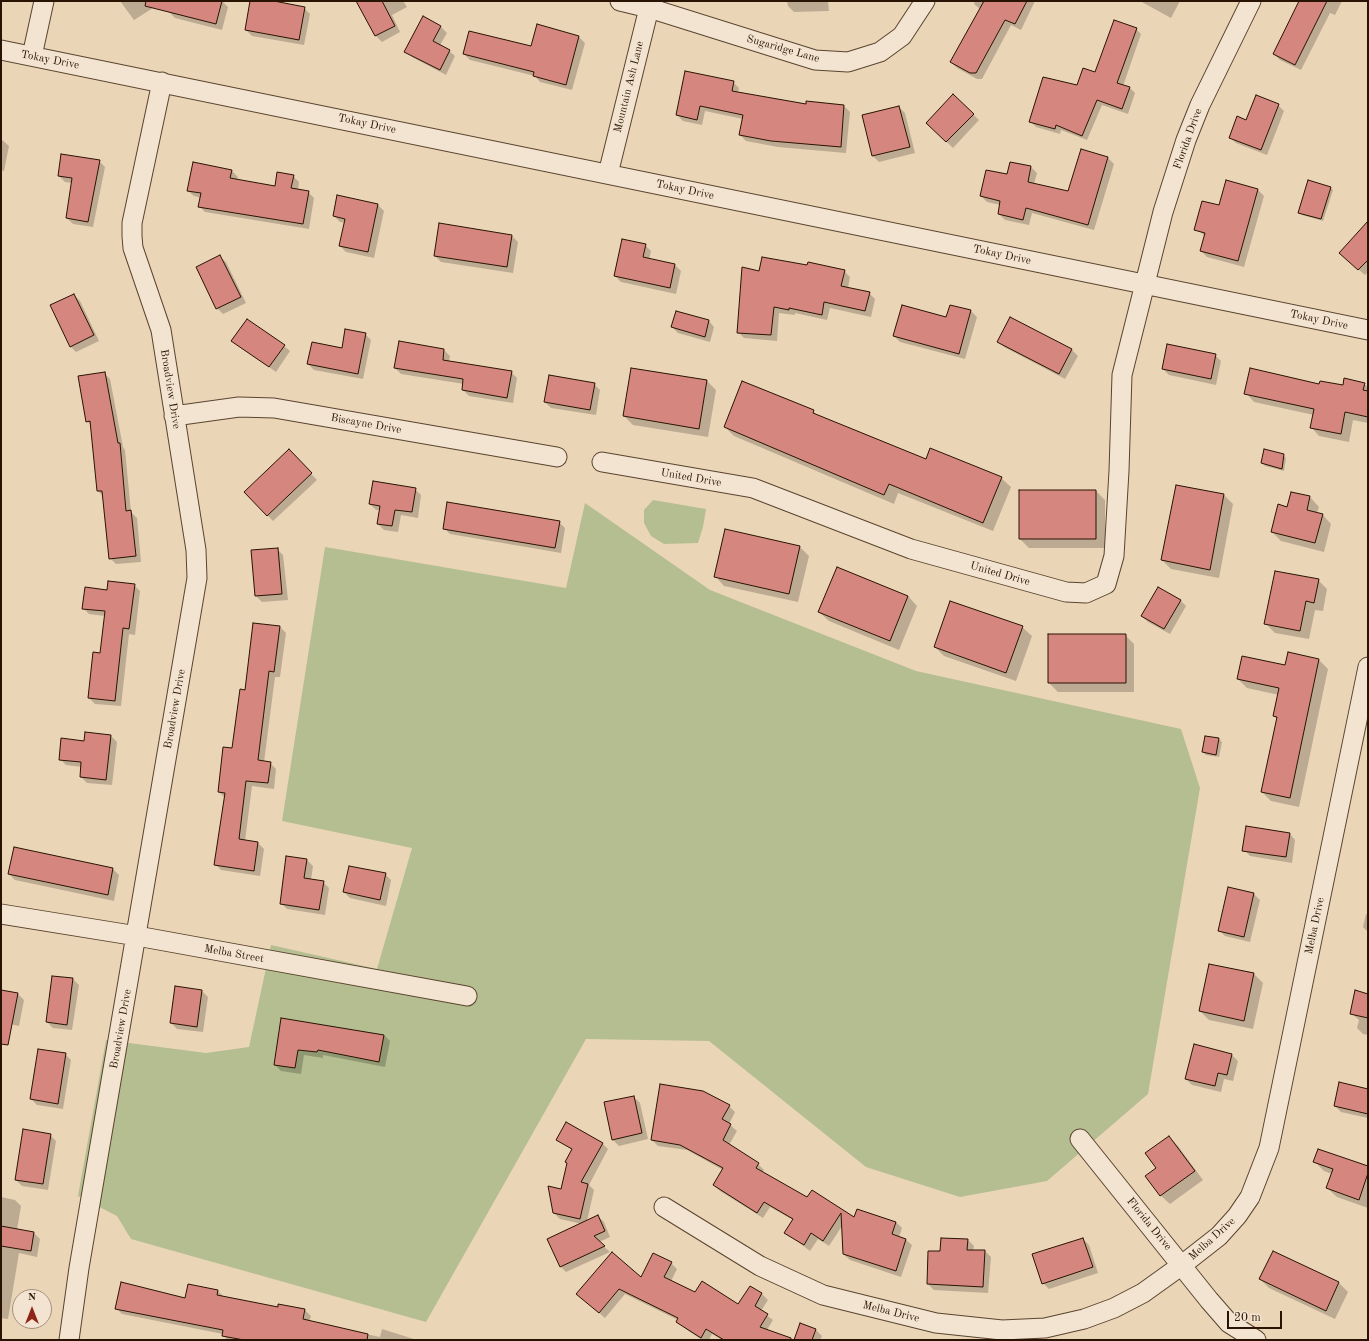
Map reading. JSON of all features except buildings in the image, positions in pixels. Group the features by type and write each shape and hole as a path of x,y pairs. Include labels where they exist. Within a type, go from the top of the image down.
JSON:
{"street":[{"path":"32,56 44,1"},
{"name":"Sugaridge Lane","path":"620,1 651,4 814,60 848,62 880,52 902,36 925,1"},
{"name":"Florida Drive","path":"1145,284 1163,212 1186,140 1200,105 1251,1"},
{"name":"Mountain Ash Lane","path":"608,174 651,4"},
{"name":"Tokay Drive","path":"1,50 1368,330"},
{"name":"Broadview Drive","path":"69,1340 79,1268 137,936 197,578 196,550 161,330 133,248 132,236 132,223 162,82"},
{"name":"United Drive","path":"602,462 753,488 912,549 1066,592 1086,593 1106,584 1114,556 1119,471 1122,374 1145,284"},
{"name":"Biscayne Drive","path":"174,416 239,407 274,408 557,457"},
{"name":"Melba Drive","path":"664,1207 760,1266 823,1295 936,1324 1002,1330 1046,1328 1084,1319 1114,1308 1144,1293 1182,1265 1219,1236 1237,1216 1250,1197 1269,1148 1368,667"},
{"name":"Melba Street","path":"1,914 137,936 467,996"},
{"name":"Florida Drive","path":"1080,1139 1229,1323 1256,1340"}],"green space":[{"path":"653,500 706,509 703,527 698,543 664,544 651,536 644,523 644,510"},
{"path":"585,503 710,590 916,671 1181,729 1200,788 1148,1094 1047,1181 960,1197 866,1167 709,1041 586,1039 426,1322 131,1239 117,1216 78,1196 106,1040 206,1053 249,1047 271,945 377,969 412,848 282,821 325,547 566,588"}]}
